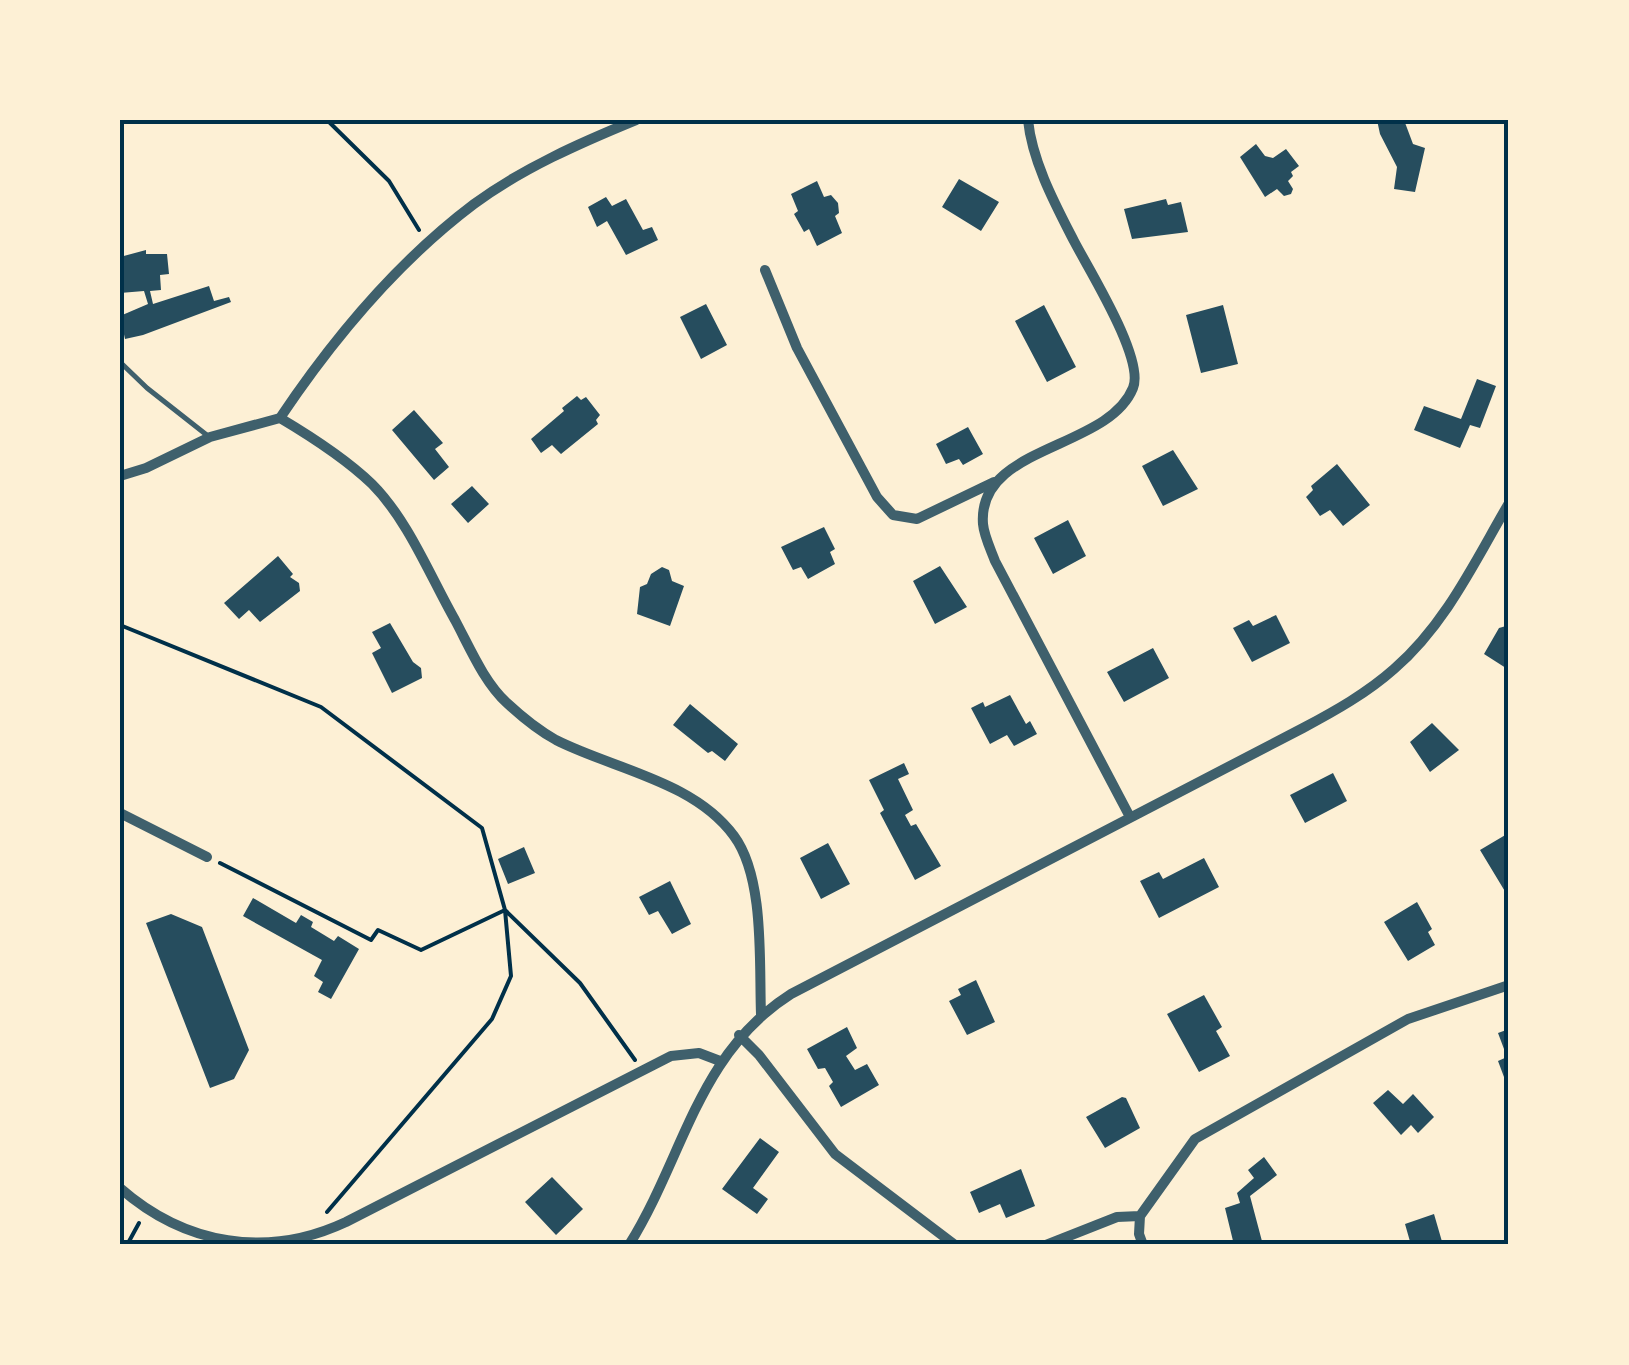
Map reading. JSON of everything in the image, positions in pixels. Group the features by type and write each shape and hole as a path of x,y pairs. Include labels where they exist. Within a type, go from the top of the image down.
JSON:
{"street":[{"path":"120,476 210,438 280,418 364,308 427,242 476,203 544,160 636,120"},
{"path":"764,270 806,365 877,497 893,515 917,519 1106,420 1134,386 1134,366 1114,315 1047,182 1030,138 1028,120"},
{"path":"280,418 375,487 404,529 484,674 503,700 557,740 686,795 735,836 744,854 755,898 761,1014"},
{"path":"995,481 982,526 995,561 1130,817"},
{"path":"629,1245 720,1061 761,1014 791,994 1323,717 1392,671 1444,614 1509,503"},
{"path":"120,813 207,857"},
{"path":"1143,1245 1138,1234 1140,1216 1195,1139 1408,1019 1509,985"},
{"path":"739,1035 836,1154 955,1245"},
{"path":"120,1188 147,1210 182,1230 220,1241 263,1244 318,1234 671,1056 688,1052 720,1061"},
{"path":"1046,1245 1117,1217 1140,1216"}],"lane":[{"path":"120,362 210,438"}],"path":[{"path":"326,120 389,180 427,242"},
{"path":"120,625 321,707 482,828 505,910 510,976 492,1018 318,1222 318,1234"},
{"path":"207,857 371,940 378,930 421,950 505,910"},
{"path":"505,910 580,983 642,1070"},
{"path":"127,1245 147,1210"}],"building":[{"path":"1377,120 1404,120 1413,144 1425,148 1415,192 1394,189 1397,167"},
{"path":"1256,144 1265,156 1273,158 1286,149 1299,166 1288,181 1293,189 1291,194 1284,196 1277,189 1265,197 1240,157"},
{"path":"959,179 999,202 981,231 942,207"},
{"path":"817,181 824,197 831,195 838,203 839,213 835,216 842,233 817,246 809,229 804,232 794,214 798,211 791,194"},
{"path":"606,197 612,206 626,199 643,230 652,227 658,240 626,255 607,221 597,227 588,207"},
{"path":"1166,199 1168,205 1181,202 1188,232 1132,239 1124,209"},
{"path":"146,250 146,254 167,254 169,274 160,275 161,290 150,291 153,304 209,286 214,301 229,297 231,302 125,339 120,316 148,304 144,291 120,293 120,257"},
{"path":"706,304 727,345 701,359 680,317"},
{"path":"1044,305 1076,367 1047,382 1015,321"},
{"path":"1223,305 1238,364 1201,373 1186,315"},
{"path":"1477,379 1496,386 1480,428 1470,425 1460,448 1414,430 1424,406 1461,419"},
{"path":"577,396 581,400 586,397 600,415 598,424 561,454 552,445 541,453 531,439"},
{"path":"414,410 443,443 435,449 449,467 434,480 392,430"},
{"path":"968,427 983,454 963,465 959,459 946,464 936,444"},
{"path":"1173,450 1198,489 1163,506 1142,466"},
{"path":"1337,464 1370,505 1343,526 1330,510 1320,516 1306,497 1313,490 1311,486"},
{"path":"472,486 489,504 468,523 451,504"},
{"path":"1068,520 1086,556 1053,574 1034,538"},
{"path":"824,527 835,549 830,552 835,564 808,579 801,567 793,570 781,547"},
{"path":"278,556 293,574 290,577 299,583 300,591 260,622 249,610 239,619 224,603"},
{"path":"940,566 967,607 935,624 913,581"},
{"path":"662,567 669,570 672,581 684,586 670,626 637,614 640,587"},
{"path":"1276,615 1290,643 1252,662 1233,628 1249,620 1253,626"},
{"path":"390,623 413,662 421,668 422,678 392,693 372,653 381,648 372,632"},
{"path":"1506,626 1509,670 1484,654 1499,628"},
{"path":"1153,648 1169,678 1124,702 1107,672"},
{"path":"1010,695 1026,724 1030,721 1037,734 1014,746 1007,735 990,744 971,708 983,702 985,707"},
{"path":"690,704 738,744 725,761 712,751 708,753 673,725"},
{"path":"1432,723 1459,750 1430,772 1410,742"},
{"path":"904,763 909,774 898,779 913,810 905,815 911,826 916,824 941,866 915,880 880,813 884,810 869,780"},
{"path":"1333,773 1347,801 1305,823 1290,795"},
{"path":"1507,834 1509,837 1509,898 1480,850"},
{"path":"828,843 850,884 821,899 800,858"},
{"path":"524,847 535,873 508,884 498,859"},
{"path":"1204,858 1219,887 1159,918 1140,881 1159,872 1163,879"},
{"path":"670,881 691,924 672,934 658,911 649,915 639,897"},
{"path":"253,898 296,923 301,915 313,922 311,927 334,941 338,936 359,949 331,999 318,992 323,982 314,976 322,960 243,916"},
{"path":"1417,902 1432,929 1428,932 1435,945 1408,961 1384,922"},
{"path":"171,914 202,927 249,1050 234,1079 210,1088 146,923"},
{"path":"976,980 995,1022 967,1035 949,1001 961,995 958,989"},
{"path":"1204,995 1222,1027 1216,1031 1230,1056 1199,1072 1167,1014"},
{"path":"847,1027 857,1048 846,1056 855,1070 867,1064 879,1085 841,1107 829,1086 833,1082 825,1068 818,1069 807,1049"},
{"path":"1509,1029 1509,1075 1504,1077 1498,1061 1507,1057 1498,1033"},
{"path":"1388,1090 1403,1104 1413,1094 1434,1117 1418,1133 1411,1125 1401,1135 1373,1103"},
{"path":"1122,1097 1140,1128 1105,1148 1086,1117"},
{"path":"760,1138 779,1152 753,1188 768,1199 757,1214 722,1189"},
{"path":"1264,1157 1277,1175 1250,1196 1263,1245 1234,1245 1225,1208 1240,1203 1237,1193 1254,1178 1248,1170"},
{"path":"1021,1169 1035,1206 1006,1218 1000,1204 979,1213 970,1192"},
{"path":"552,1177 583,1209 556,1235 525,1202"},
{"path":"1434,1214 1443,1245 1411,1245 1405,1224"}]}
